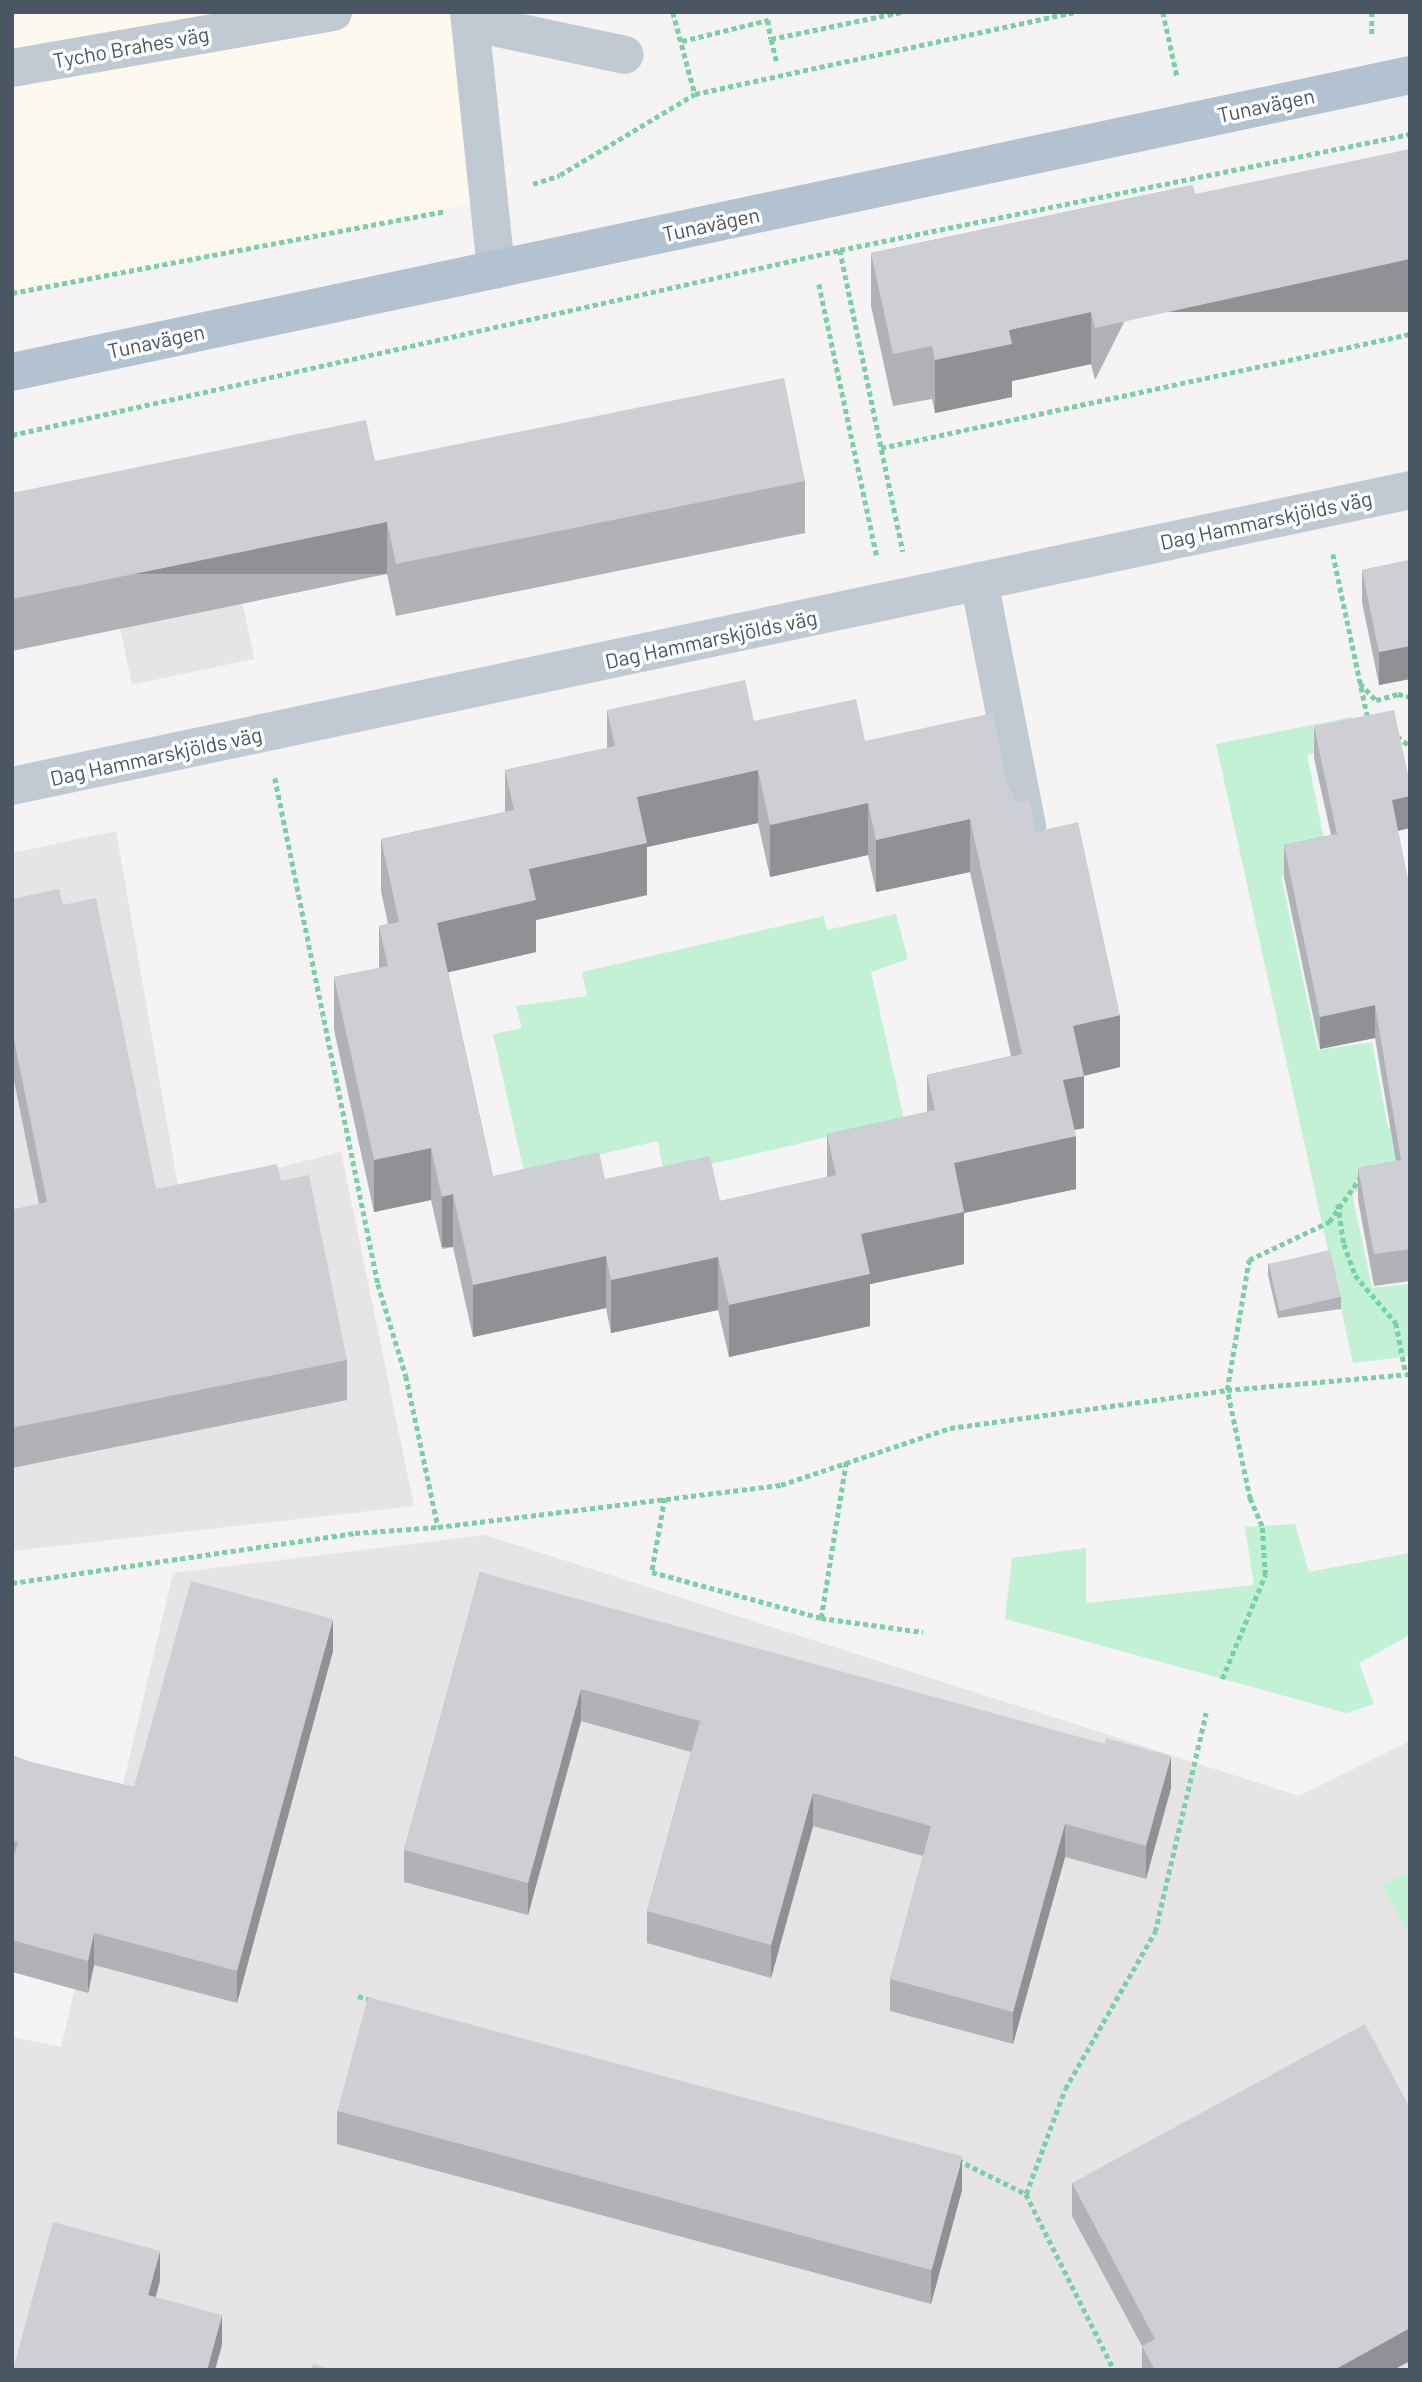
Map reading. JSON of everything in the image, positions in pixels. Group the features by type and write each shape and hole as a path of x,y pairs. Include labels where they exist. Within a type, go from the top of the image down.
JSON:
{"main road":[{"name":"Tunavägen","path":"12,372 1410,75"}],"street":[{"name":"Tycho Brahes väg","path":"12,68 333,12"},
{"path":"496,270 470,17 625,54"},
{"name":"Dag Hammarskjölds väg","path":"12,786 1410,490"},
{"path":"979,581 1027,826"}],"path":[{"path":"673,12 695,94"},
{"path":"771,39 901,12"},
{"path":"12,293 408,220 560,175 695,94 1074,12"},
{"path":"1163,12 1178,81 1167,83"},
{"path":"682,41 768,20 776,61"},
{"path":"12,435 840,250 1410,134"},
{"path":"840,250 905,559 878,564"},
{"path":"820,284 887,601"},
{"path":"881,448 1410,334"},
{"path":"1323,508 1368,719 1375,723"},
{"path":"1360,682 1376,700 1398,694 1410,697"},
{"path":"1391,732 1410,746"},
{"path":"262,734 280,797 378,1284 406,1376 438,1527"},
{"path":"1222,1679 1265,1575 1262,1526 1250,1499 1227,1391 1249,1260 1329,1222 1338,1203 1363,1175"},
{"path":"12,1583 355,1533 438,1527 781,1485 950,1428 1227,1391 1408,1374 1396,1323 1355,1275 1344,1244 1338,1203"},
{"path":"821,1618 846,1462"},
{"path":"665,1498 652,1572 821,1618 923,1632"},
{"path":"1026,2194 1065,2089 1155,1932 1206,1713"},
{"path":"358,1996 383,2003"},
{"path":"951,2158 1026,2194 1114,2370"}],"shaded area":[{"path":"12,12 469,12 489,198 408,220 12,293"},
{"path":"224,516 254,659 132,685 102,542"},
{"path":"116,831 179,1192 341,1152 414,1506 12,1551 12,853"},
{"path":"485,1535 1299,1796 1410,1741 1410,2370 12,2370 12,2037 61,2047 173,1573"}],"green space":[{"path":"1352,717 1357,743 1307,755 1329,864 1281,876 1318,1050 1372,1042 1388,1128 1410,1124 1410,1172 1352,1193 1372,1288 1410,1284 1410,1356 1353,1363 1216,744"},
{"path":"896,914 908,959 871,972 904,1119 664,1175 658,1141 524,1172 493,1034 522,1028 516,1006 587,996 582,972 824,916 827,930"},
{"path":"1295,1524 1309,1572 1410,1553 1410,1635 1359,1663 1374,1704 1346,1713 1005,1619 1012,1558 1086,1548 1086,1603 1254,1585 1245,1527"},
{"path":"1410,1871 1410,1936 1382,1886"}],"building":[{"path":"1410,149 1410,259 1095,328 1091,312 1009,330 1012,344 935,360 932,346 893,354 871,253 1193,185 1195,194"},
{"path":"784,378 805,481 396,564 387,522 12,599 12,493 366,420 375,461"},
{"path":"1410,560 1410,646 1379,652 1362,570"},
{"path":"745,680 754,721 856,699 865,741 993,713 1006,779 1017,803 1029,800 1036,832 1078,822 1120,1015 1073,1026 1084,1076 1063,1080 1076,1136 954,1163 964,1212 861,1234 870,1274 729,1305 718,1257 611,1280 606,1256 473,1285 453,1194 442,1197 431,1148 374,1160 334,977 388,966 379,926 399,922 381,839 514,810 505,770 615,746 607,710","holes":["758,770 770,825 868,803 876,840 970,819 1022,1054 927,1075 935,1110 827,1134 836,1175 720,1201 710,1156 605,1179 599,1152 493,1176 437,923 536,900 529,869 647,843 637,797"]},
{"path":"1394,710 1410,784 1410,796 1392,800 1410,891 1410,1249 1374,1254 1358,1168 1401,1160 1375,1005 1320,1017 1284,845 1337,834 1314,726"},
{"path":"59,889 63,905 96,898 156,1189 277,1164 281,1181 309,1175 347,1360 12,1428 12,1210 47,1202 12,1030 12,899"},
{"path":"1330,1250 1341,1297 1279,1311 1269,1264"},
{"path":"480,1572 1105,1744 1106,1738 1171,1756 1146,1846 1065,1824 1013,2012 890,1979 931,1826 813,1793 771,1945 647,1911 700,1721 581,1689 528,1883 404,1850"},
{"path":"191,1581 333,1619 237,1971 94,1933 88,1961 12,1940 12,1862 18,1842 12,1840 12,1755 30,1762 134,1787"},
{"path":"368,1997 962,2156 932,2270 337,2111"},
{"path":"1365,2024 1410,2108 1410,2328 1334,2370 1155,2370 1142,2346 1155,2339 1072,2183"},
{"path":"53,2222 160,2251 148,2295 222,2315 207,2370 13,2370"},
{"path":"313,2364 334,2370 311,2370"}]}
